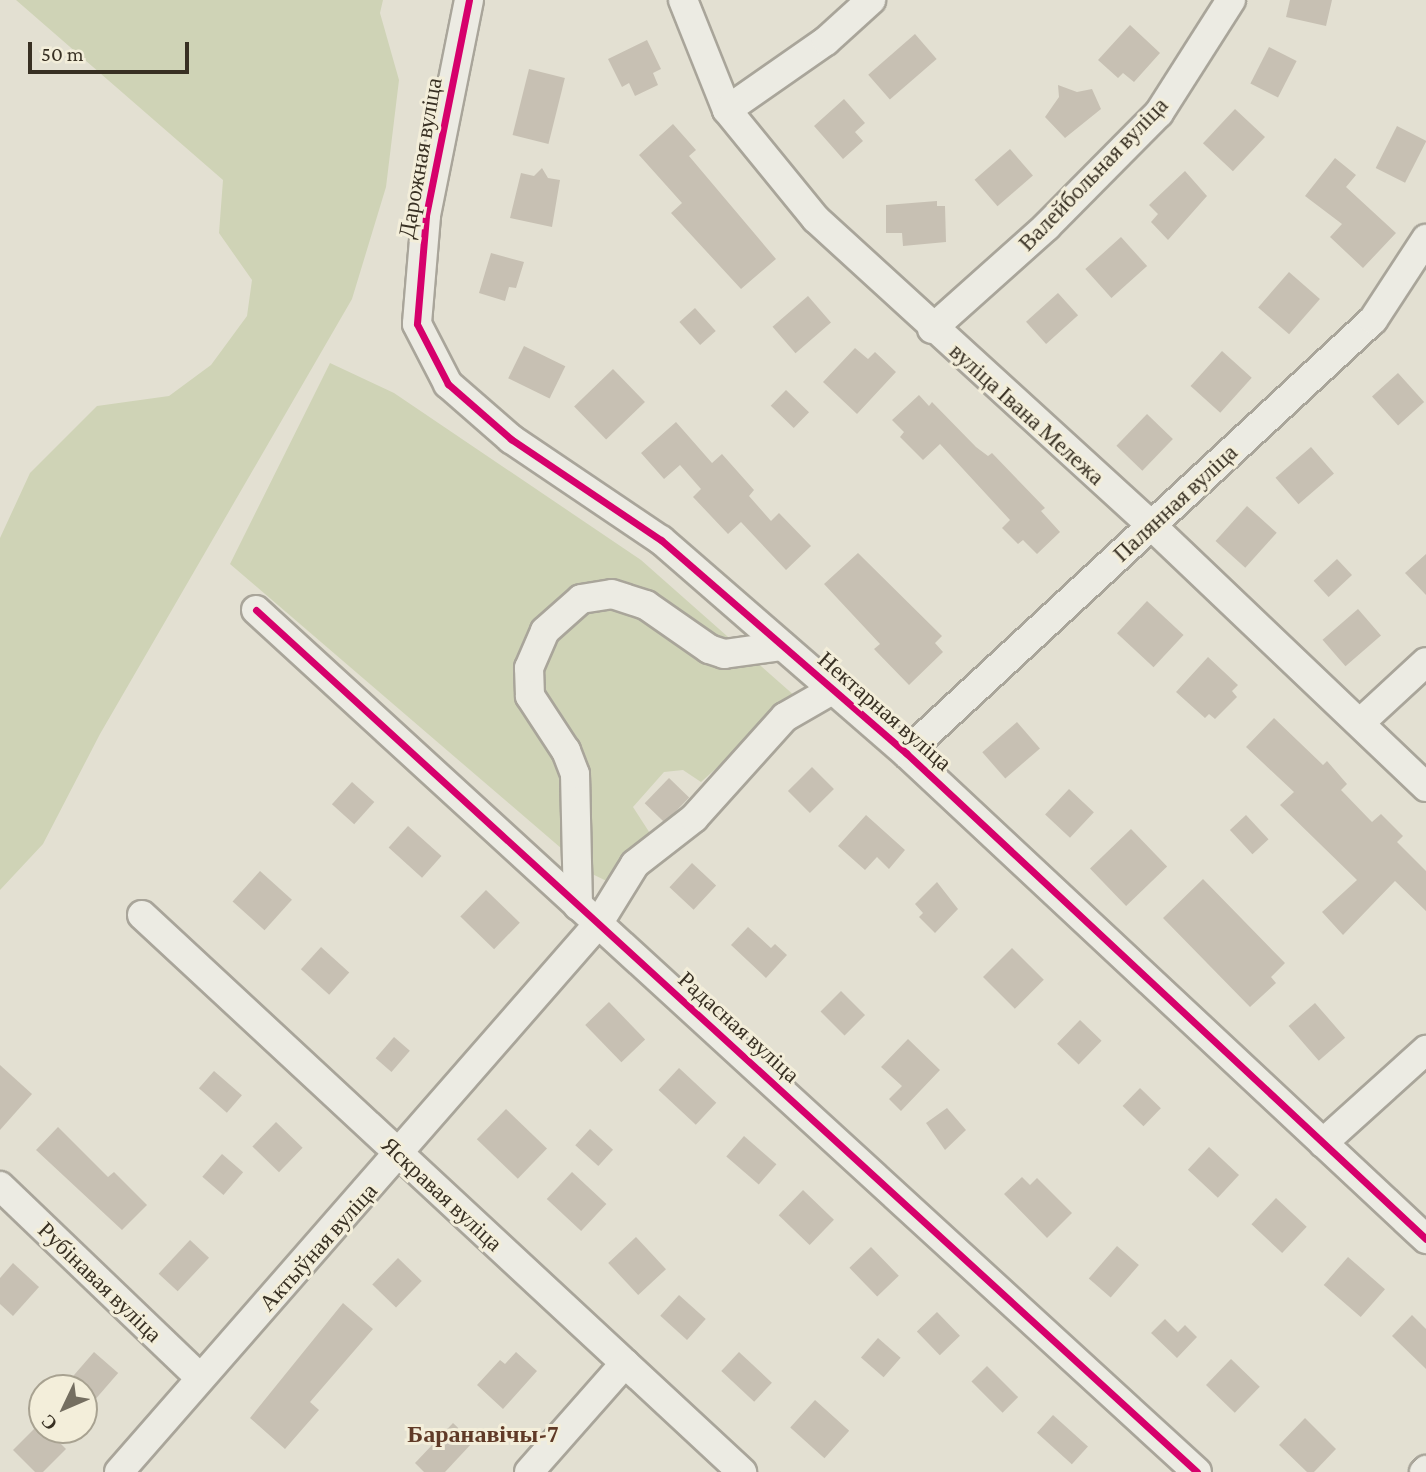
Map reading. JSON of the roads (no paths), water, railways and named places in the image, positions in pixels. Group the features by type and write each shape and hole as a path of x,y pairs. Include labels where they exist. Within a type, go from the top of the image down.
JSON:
{"street":[{"name":"Дарожная вуліца","path":"417,324 426,216 469,0"},
{"name":"вуліца Івана Мележа","path":"683,0 727,110 816,219 932,328 1151,525 1361,722 1426,787"},
{"path":"727,110 826,41 871,0"},
{"name":"Валейбольная вуліца","path":"932,328 1047,226 1159,113 1231,0"},
{"name":"Палянная вуліца","path":"906,753 1373,320 1426,239"},
{"name":"Нектарная вуліца","path":"417,324 448,384 511,439 661,540 906,753 1426,1239"},
{"path":"588,915 575,774 559,738 530,696 529,668 545,631 581,599 612,594 646,605 701,644 724,654 782,646"},
{"name":"Радасная вуліца","path":"256,610 1197,1472"},
{"path":"1361,722 1426,662"},
{"name":"Актыўная вуліца","path":"119,1472 400,1155 588,915 635,864 694,818 785,717 832,690"},
{"name":"Яскравая вуліца","path":"142,915 742,1472"},
{"path":"1323,1143 1426,1050"},
{"name":"Рубінавая вуліца","path":"0,1186 200,1378"},
{"path":"529,1472 625,1363"}],"district":[{"name":"Баранавічы-7","path":"483,1434"}]}
